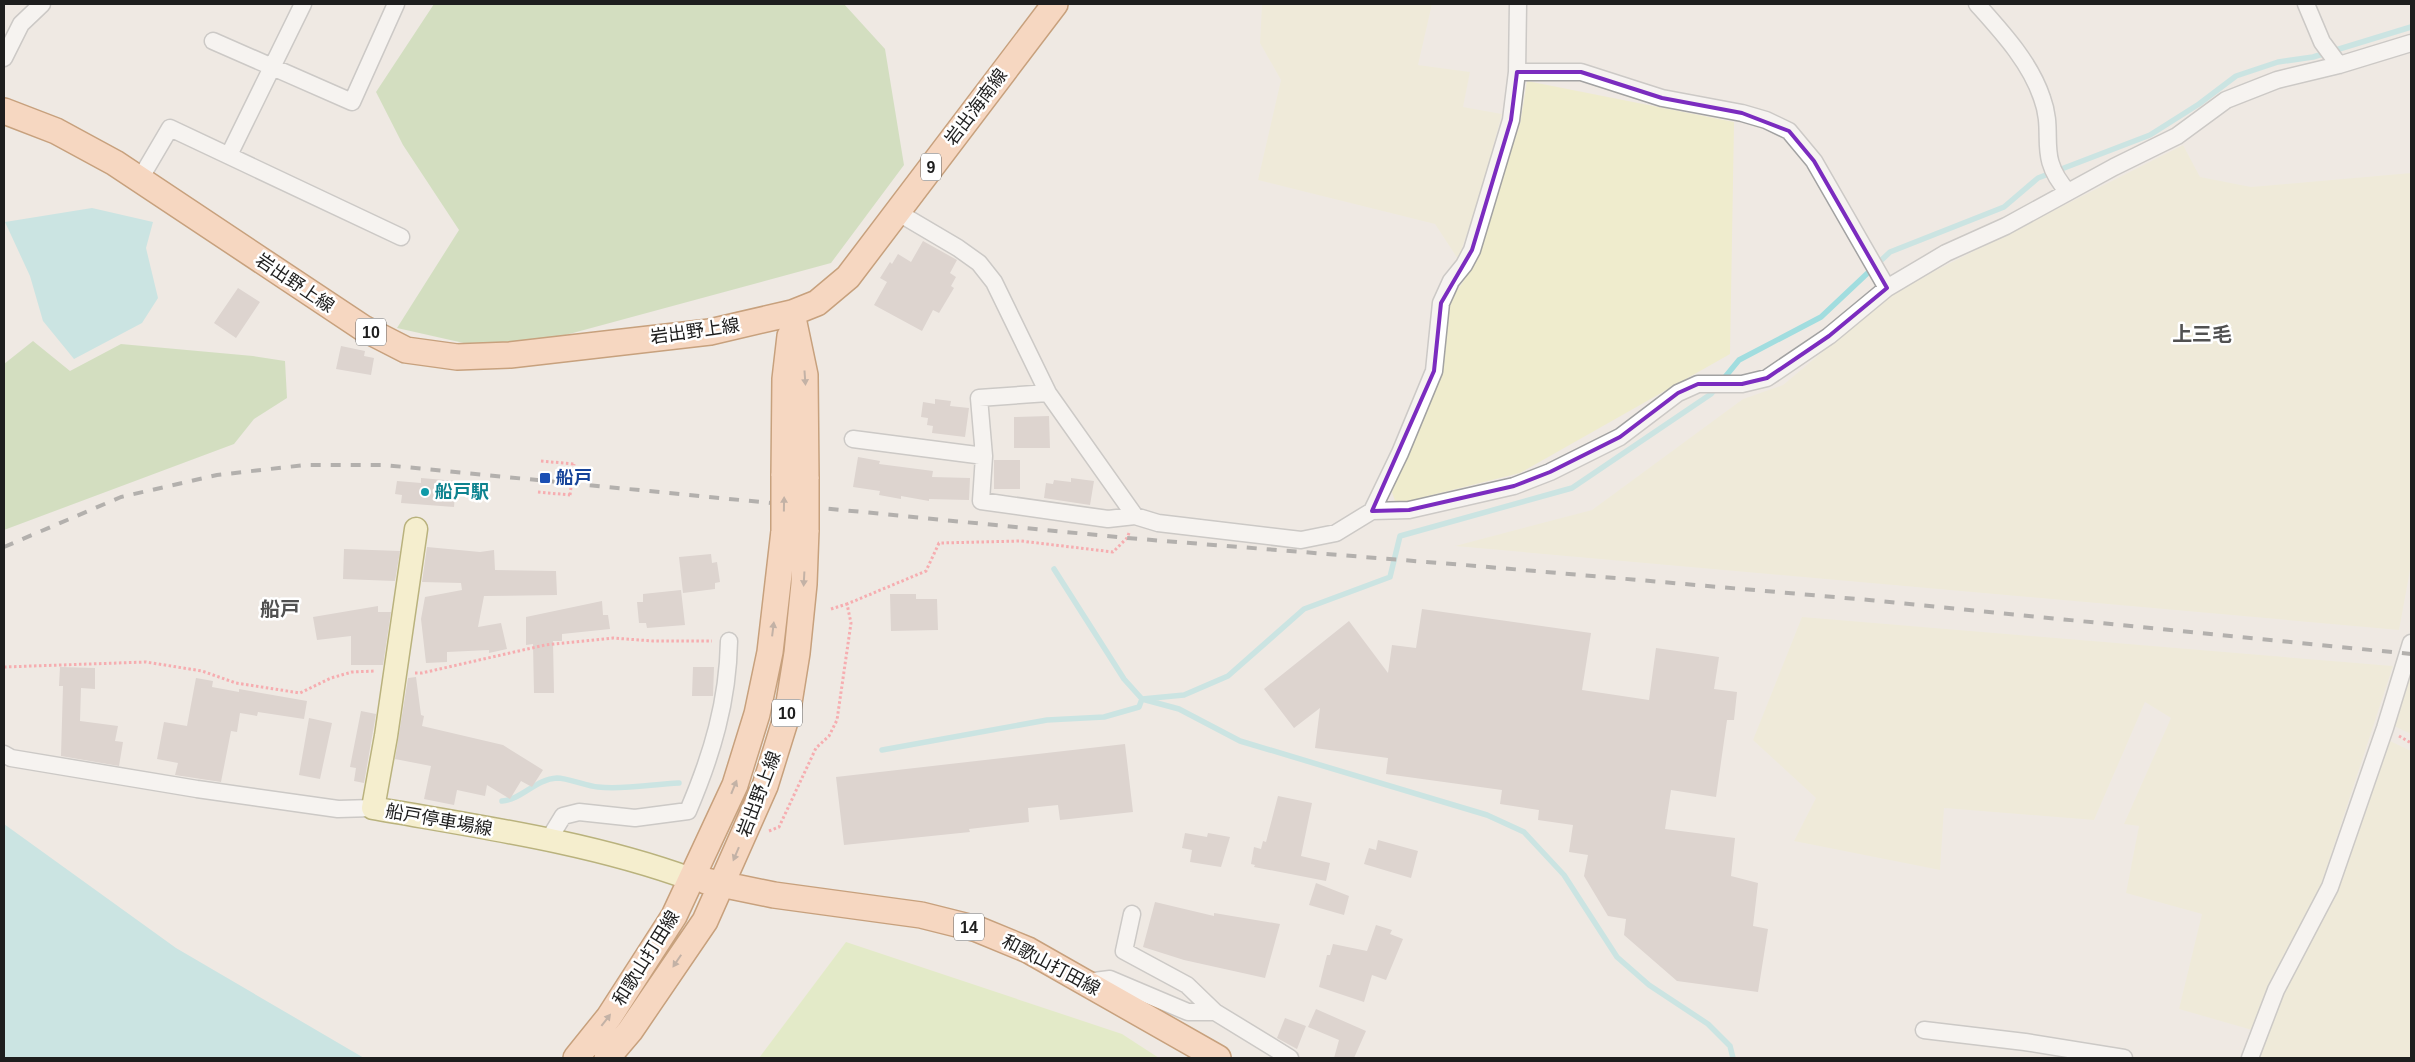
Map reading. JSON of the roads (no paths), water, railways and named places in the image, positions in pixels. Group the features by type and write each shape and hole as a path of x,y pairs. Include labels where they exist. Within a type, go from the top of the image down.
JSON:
{"main road":[{"name":"岩出海南線","path":"792,313 817,303 848,277 1055,4"},
{"name":"岩出野上線","path":"4,112 56,132 115,163 363,328 406,350 457,356 510,355 710,332 792,313 786,379 795,478 795,531 804,584 797,653 787,715 765,786 722,885"},
{"name":"船戸停車場線","path":"416,529 373,808 549,839 647,862 691,879"},
{"name":"岩出野上線","path":"691,879 735,785 757,714 795,531"},
{"name":"和歌山打田線","path":"576,1058 609,1017 674,916 691,879 774,895 921,915 978,929 1028,950 1218,1058"},
{"name":"和歌山打田線","path":"607,1058 630,1031 705,921 722,885"}],"street":[{"path":"4,58 21,24 42,4"},
{"path":"229,156 303,4"},
{"path":"213,41 352,102 396,4"},
{"path":"1372,511 1400,453 1434,371 1441,303 1451,281 1464,266 1472,250 1511,120 1517,72 1518,4"},
{"path":"1977,4 2001,30 2027,66 2043,99 2049,162 2068,192"},
{"path":"2306,4 2322,42 2339,65"},
{"path":"1048,393 979,398 984,456 981,501 1108,519 1135,516 1158,523 1301,540 1336,533 1372,511 1409,510 1514,486 1620,437 1678,393 1698,384 1742,384 1767,378 1829,336 1887,288 1946,253 2006,226 2177,136 2226,100 2278,80 2411,44"},
{"path":"1517,72 1581,72 1662,98 1758,118 1789,131 1814,161 1887,288"},
{"path":"140,179 170,128 401,237"},
{"path":"897,212 958,248 979,263 994,282 1048,393 1135,516"},
{"path":"854,439 984,456"},
{"path":"549,839 563,816 579,812 635,818 688,811 720,724 729,661 729,641"},
{"path":"2250,1058 2276,990 2330,887 2385,728 2411,642"},
{"path":"4,754 11,758 197,789 338,809 373,808"},
{"path":"1132,914 1124,951 1187,985 1215,1012 1290,1058"},
{"path":"1086,982 1110,979 1188,1012 1215,1012"},
{"path":"1924,1030 2025,1042 2124,1058"}],"water":[{"path":"92,208 153,222 146,248 158,298 142,323 74,359 43,321 30,276 5,222"},
{"path":"4,824 176,948 364,1058 4,1058"}],"waterway":[{"path":"1142,699 1184,695 1228,676 1304,609 1390,577 1400,536 1572,488 1711,394 1739,360 1821,317 1890,252 2004,207 2038,178 2150,135 2199,104 2236,76 2278,62 2313,57 2411,27"},
{"path":"1054,569 1124,679 1142,699 1179,709 1240,741 1487,815 1524,832 1564,875 1617,957 1649,985 1708,1024 1730,1046 1733,1058"},
{"path":"882,750 1047,720 1104,717 1139,707 1142,699"},
{"path":"502,801 516,797 549,779 557,778 608,788 679,783"}],"railway":[{"path":"4,547 121,497 217,475 305,465 384,465 1127,538 1869,600 2411,654"}],"place":[{"name":"船戸","path":"545,478"},
{"name":"船戸駅","path":"425,492"}],"district":[{"name":"上三毛","path":"2202,334"},
{"name":"船戸","path":"280,609"}]}
